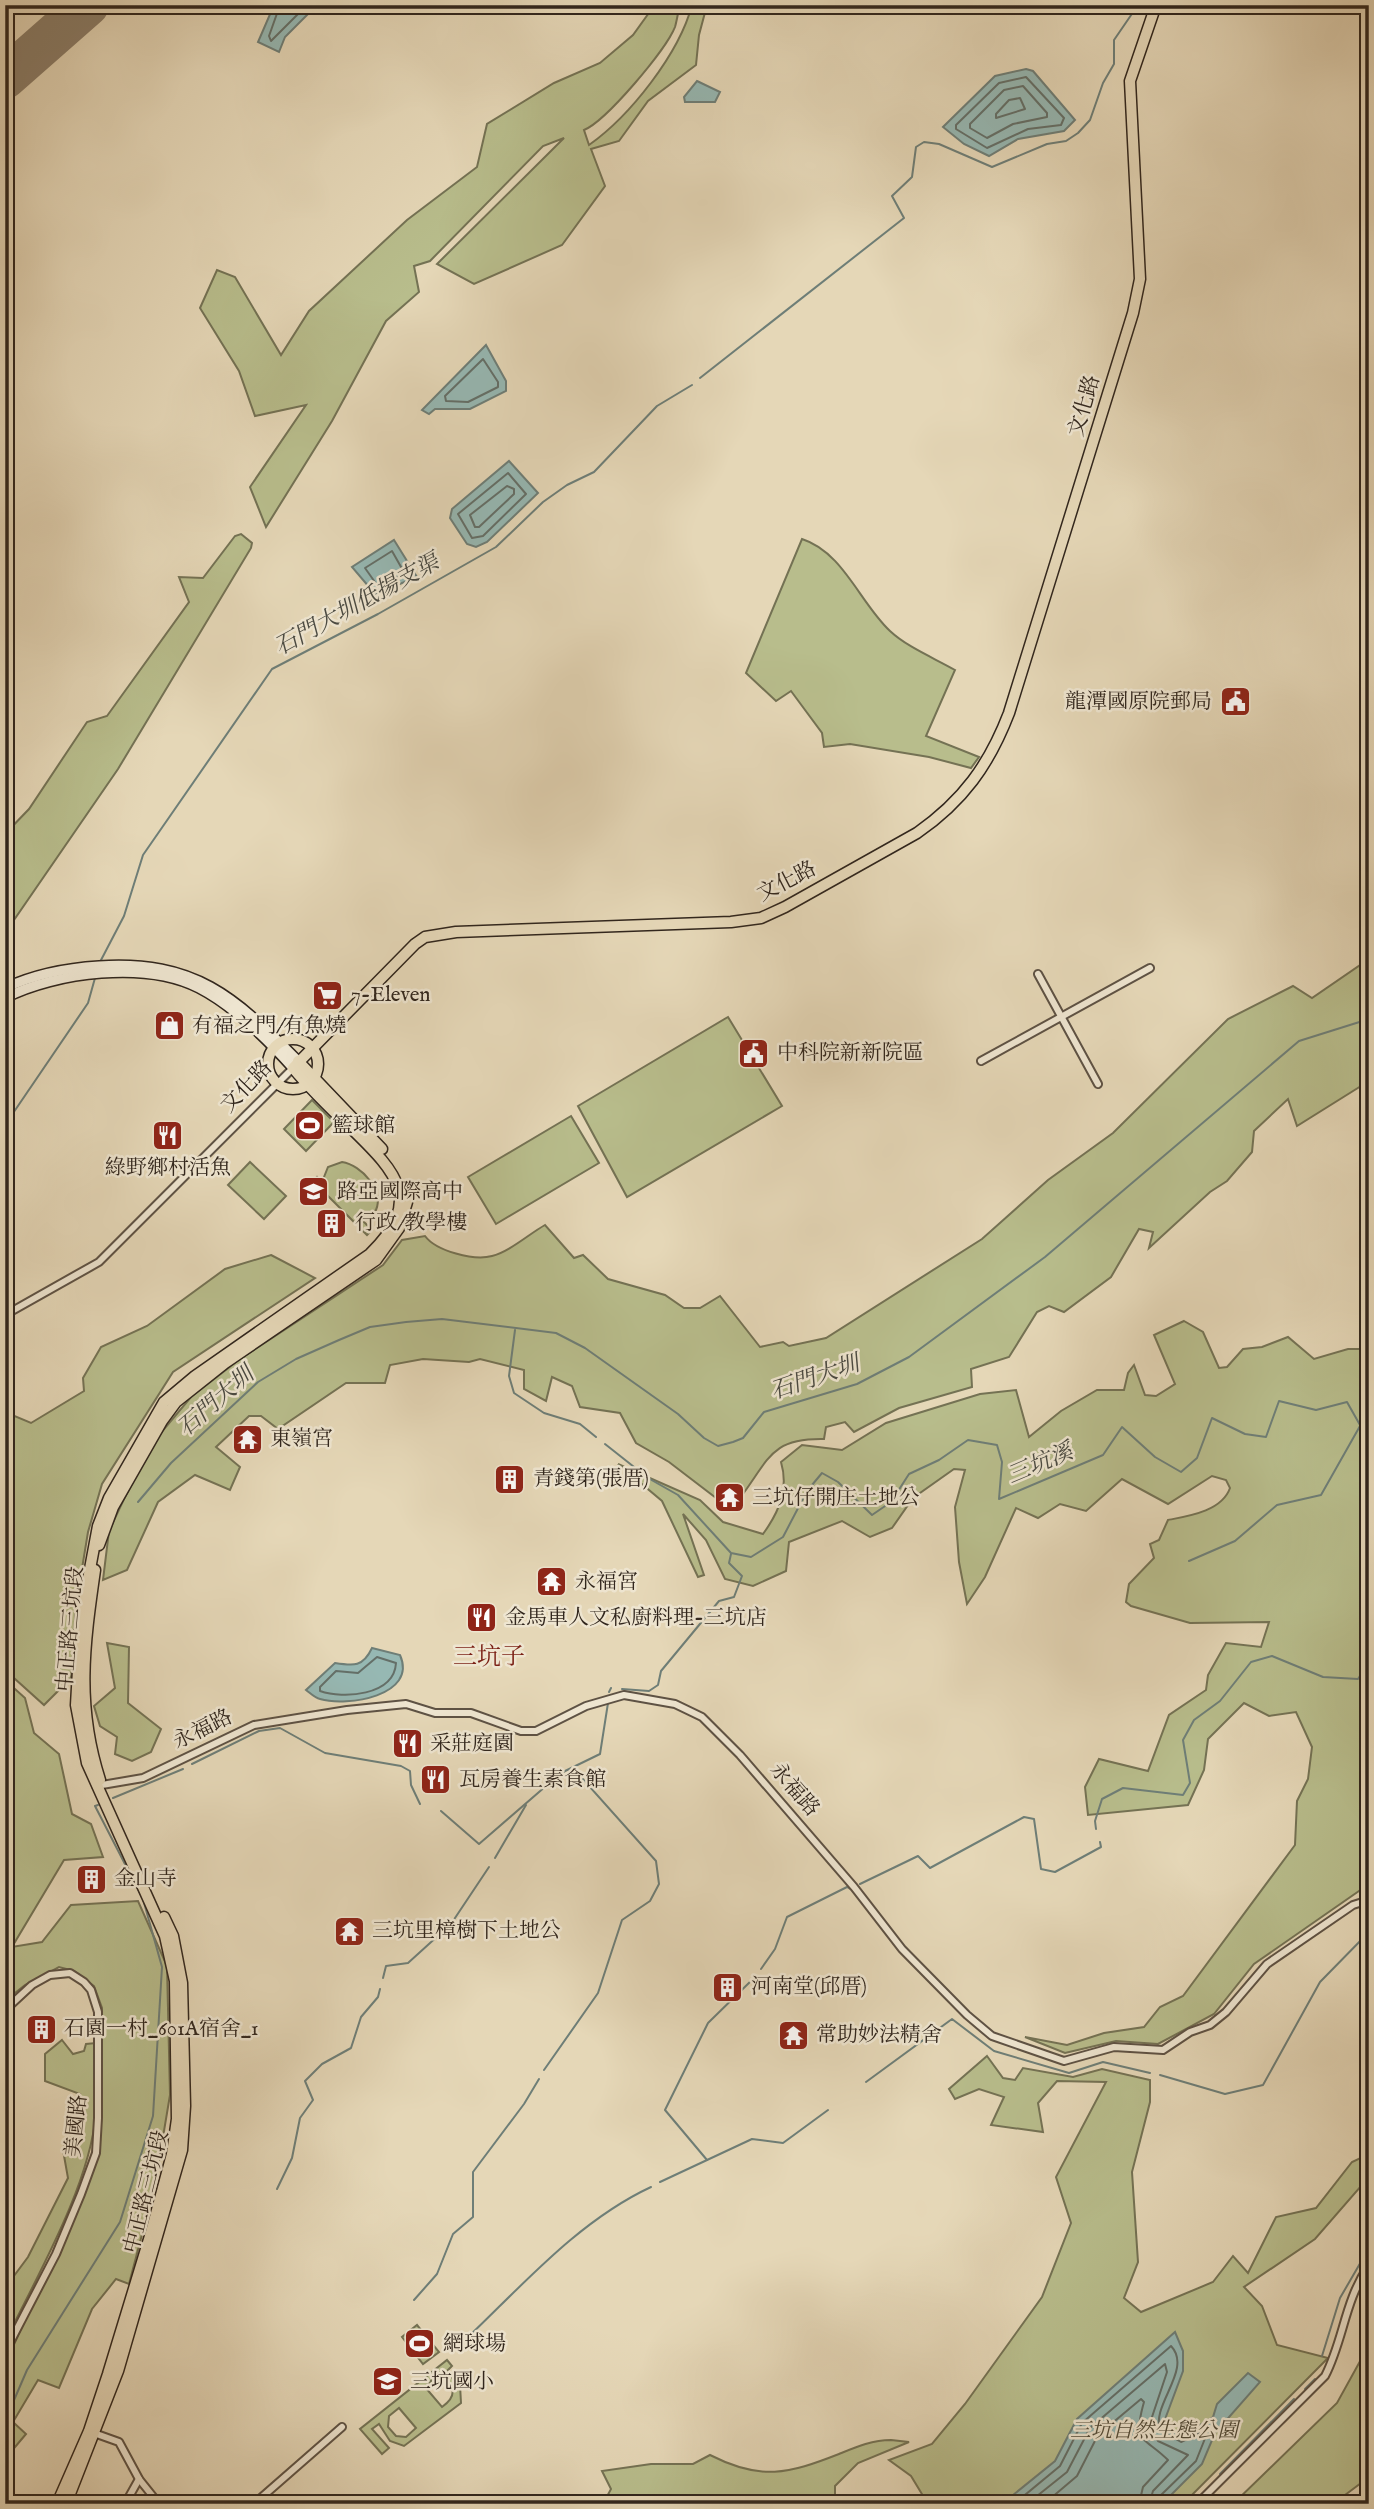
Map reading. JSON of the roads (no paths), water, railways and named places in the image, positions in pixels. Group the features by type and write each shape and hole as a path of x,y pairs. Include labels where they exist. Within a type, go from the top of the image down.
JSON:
{"main road":[{"name":"文化路","path":"295,1065 400,957 425,937 456,932 731,922 761,918 917,833 949,809 975,781 998,743 1009,713 1133,313 1140,279 1130,81 1156,5"},
{"path":"5,988 41,974 86,967 119,965 171,970 200,980 230,998 295,1065"},
{"path":"5,998 38,983 77,976 112,974 169,978 193,985 215,997 277,1045"},
{"path":"295,1039 312,1046 318,1059 318,1070 310,1083 288,1089 277,1083 271,1075 268,1063 277,1045 295,1039"},
{"name":"中正路三坑段","path":"66,2504 93,2432 150,2236 172,2154 177,2119 175,1981 165,1936 99,1786 86,1763 79,1728 76,1671 89,1564 98,1526 109,1498 164,1402 195,1376 370,1254 385,1239 401,1197 393,1171 295,1065"},
{"name":"中正路三坑段","path":"57,2504 93,2432"}],"street":[{"path":"981,1062 1150,968"},
{"path":"1038,974 1098,1084"},
{"name":"文化路","path":"5,1315 99,1262 295,1065"},
{"name":"永福路","path":"99,1786 143,1778 254,1725 347,1710 406,1704 435,1713 471,1713 521,1731 536,1731 608,1698 641,1696 675,1704 702,1717 740,1755 854,1887 902,1949 967,2015 992,2036 1064,2061 1114,2047 1163,2050 1190,2032 1210,2025 1226,2012 1267,1964 1353,1905 1369,1900"},
{"name":"美國路","path":"5,2010 33,1985 50,1975 70,1973 91,1990 98,2012 98,2118 96,2153 81,2194 56,2254 5,2352"},
{"path":"1196,2504 1325,2376 1334,2357 1343,2316 1369,2265"},
{"path":"254,2504 342,2427"},
{"path":"93,2432 119,2442 139,2479 159,2504"},
{"path":"125,2504 139,2479"}],"water":[{"path":"274,5 317,5 285,37 279,52 258,42"},
{"path":"1026,69 1033,71 1075,120 1064,131 1018,139 989,156 964,144 943,127 995,76"},
{"path":"697,81 720,92 715,102 685,102 684,97"},
{"path":"486,345 506,381 506,391 470,409 435,409 429,414 422,410"},
{"path":"509,461 538,493 487,542 476,547 467,544 450,518 452,509"},
{"path":"394,540 417,577 375,594 352,567"},
{"path":"372,1648 400,1655 403,1669 399,1680 390,1689 377,1695 346,1701 320,1699 306,1690 335,1663 357,1664 365,1659"},
{"path":"1175,2332 1183,2351 1183,2371 1164,2422 1166,2428 1182,2436 1213,2417 1217,2404 1248,2373 1260,2382 1215,2433 1202,2464 1162,2504 1002,2504 1055,2461 1077,2419"}],"waterway":[{"name":"石門大圳低揚支渠","path":"700,378 904,218 892,196 912,177 916,147 924,142 939,144 992,167 1047,144 1066,141 1078,133 1090,120 1103,83 1114,64 1114,40 1138,5"},
{"name":"石門大圳低揚支渠","path":"100,962 124,916 143,855 272,669 378,614 496,547 543,502 567,485 594,472 657,406 692,385"},
{"name":"石門大圳低揚支渠","path":"5,1125 88,1003 95,978"},
{"name":"石門大圳","path":"138,1502 171,1463 258,1382 296,1359 370,1327 406,1322 442,1319 556,1333 585,1348 678,1414 704,1438 718,1446 733,1442 743,1438 764,1412 857,1384 909,1357 1045,1257 1299,1041 1369,1019"},
{"name":"三坑溪","path":"515,1330 509,1376 514,1393 544,1413 580,1424 596,1437"},
{"name":"三坑溪","path":"605,1444 648,1478 678,1495 731,1553 751,1557 783,1537 807,1491 822,1473 838,1482 872,1515 891,1502 909,1474 939,1460 968,1440 997,1445 1002,1462 999,1499 1103,1455 1122,1427 1155,1457 1181,1472 1197,1458 1212,1418 1245,1434 1266,1437 1279,1401 1316,1410 1347,1402 1360,1425 1365,1458 1369,1459"},
{"path":"1189,1561 1235,1541 1277,1505 1321,1495 1360,1426"},
{"path":"622,1689 649,1691 658,1685 661,1671 719,1601 734,1597 742,1576 729,1563 731,1554"},
{"path":"1096,1829 1095,1821 1102,1799 1123,1788 1183,1795 1190,1783 1183,1740 1194,1720 1220,1701 1251,1662 1272,1656 1323,1677 1358,1679 1369,1662"},
{"path":"609,1692 611,1688"},
{"path":"441,1811 479,1844 561,1773 600,1754 608,1703"},
{"path":"192,1764 259,1731 280,1728 325,1753 401,1766 410,1771 411,1785 420,1804"},
{"path":"113,1798 183,1769"},
{"path":"544,2070 598,1993 622,1920 650,1901 659,1884 656,1861 581,1777 568,1770"},
{"path":"5,2421 27,2370 120,2222 153,2116 162,1967 143,1899 95,1806 98,1805"},
{"path":"495,1858 526,1805"},
{"path":"860,1884 918,1856 930,1868 1024,1817 1034,1819 1041,1869 1055,1872 1101,1847 1100,1842"},
{"path":"383,1978 386,1966 408,1963 451,1924 489,1867"},
{"path":"761,1969 775,1949 787,1917 847,1887 852,1890"},
{"path":"1160,2075 1225,2094 1263,2085 1320,1982 1369,1932"},
{"path":"707,2160 665,2110 708,2023 755,1977"},
{"path":"277,2189 292,2158 300,2118 313,2100 305,2081 322,2064 351,2048 361,2017 378,1997 380,1989"},
{"path":"866,2082 952,2019 994,2051 1069,2073 1103,2062 1150,2073"},
{"path":"414,2300 437,2274 453,2234 473,2217 473,2172 524,2104 539,2079"},
{"path":"660,2182 752,2139 783,2143 828,2110"},
{"path":"464,2341 575,2236 624,2201 651,2187"},
{"path":"1322,2356 1340,2298 1369,2248"},
{"path":"1305,2389 1315,2379"},
{"path":"1220,2474 1294,2399"}],"place":[{"name":"龍潭國原院郵局","path":"1235,702"},
{"name":"7-Eleven","path":"328,995"},
{"name":"有福之門/有魚燒","path":"169,1026"},
{"name":"中科院新新院區","path":"754,1053"},
{"name":"籃球館","path":"309,1126"},
{"name":"綠野鄉村活魚","path":"168,1136"},
{"name":"路亞國際高中","path":"314,1192"},
{"name":"行政/教學樓","path":"332,1223"},
{"name":"東嶺宮","path":"247,1439"},
{"name":"青錢第(張厝)","path":"510,1479"},
{"name":"三坑仔開庄土地公","path":"729,1498"},
{"name":"永福宮","path":"552,1582"},
{"name":"金馬車人文私廚料理-三坑店","path":"482,1618"},
{"name":"采莊庭園","path":"407,1744"},
{"name":"瓦房養生素食館","path":"436,1780"},
{"name":"金山寺","path":"91,1879"},
{"name":"三坑里樟樹下土地公","path":"349,1931"},
{"name":"河南堂(邱厝)","path":"728,1987"},
{"name":"石園一村_601A宿舍_1","path":"41,2029"},
{"name":"常助妙法精舍","path":"793,2035"},
{"name":"網球場","path":"420,2344"},
{"name":"三坑國小","path":"387,2382"}],"district":[{"name":"三坑子","path":"489,1657"}],"park label":[{"name":"三坑自然生態公園","path":"1154,2431"}]}
